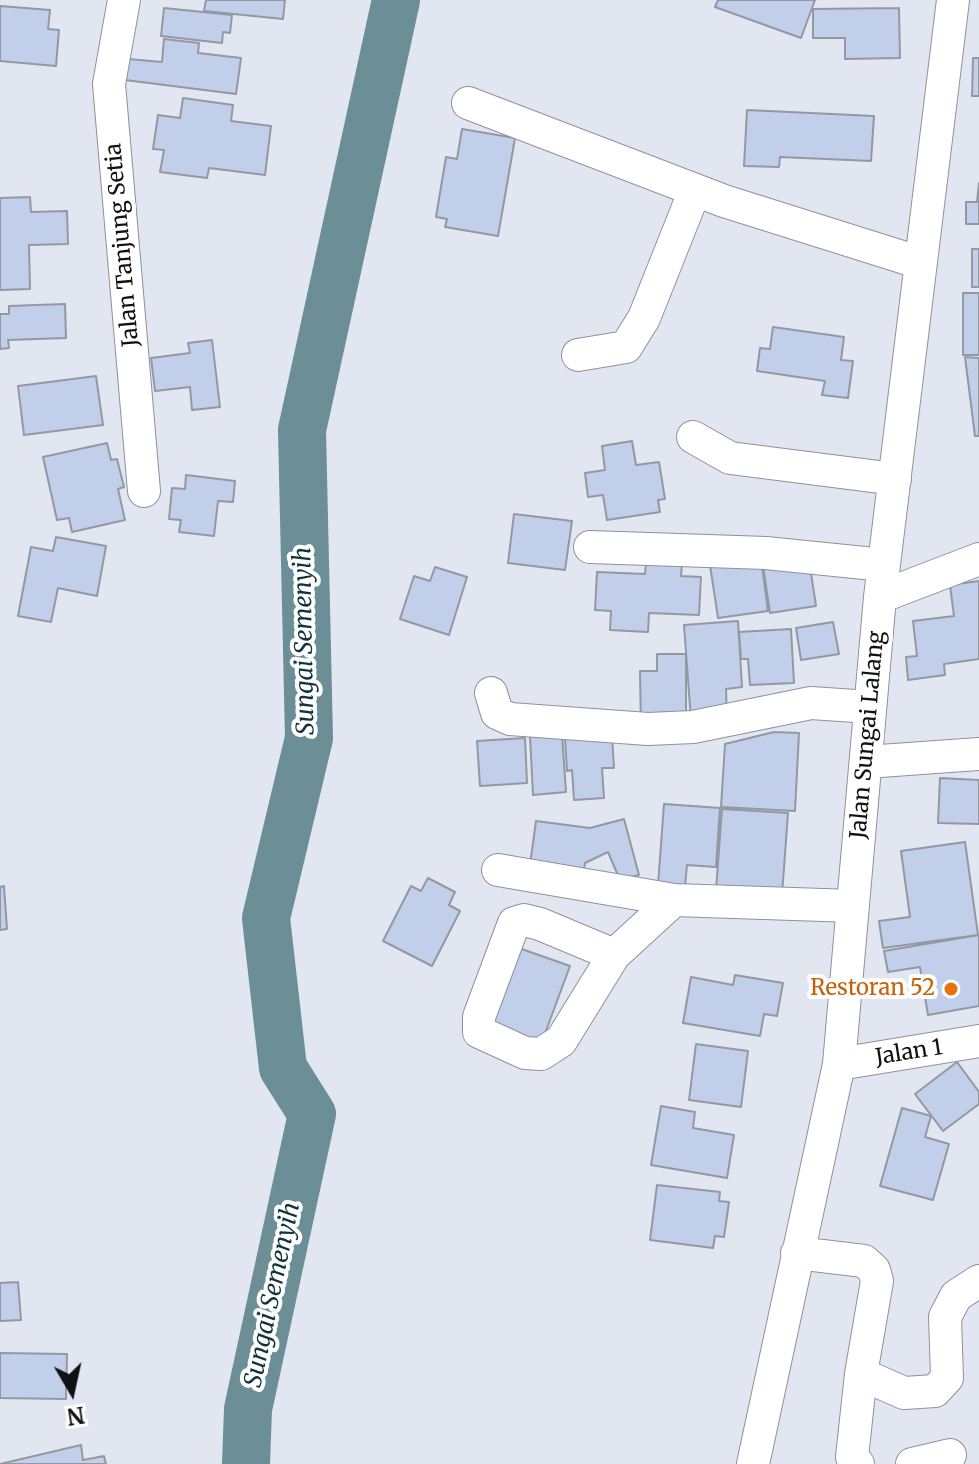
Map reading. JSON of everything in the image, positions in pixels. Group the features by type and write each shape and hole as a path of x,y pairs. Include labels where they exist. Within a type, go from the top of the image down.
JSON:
{"street":[{"name":"Jalan Tanjung Setia","path":"124,0 109,84 144,491"},
{"name":"Jalan Sungai Lalang","path":"753,1464 839,1064 880,597 921,263 960,17"},
{"path":"468,103 695,190 921,263"},
{"path":"578,355 626,347 644,318 695,190"},
{"path":"693,437 730,458 895,479"},
{"path":"590,547 766,553 884,565"},
{"path":"880,597 979,559"},
{"path":"491,693 497,713 510,719 648,729 693,727 811,703 870,707"},
{"path":"866,762 979,754"},
{"path":"498,870 674,900 853,906"},
{"path":"614,955 540,924 524,920 514,923 479,1017 479,1032 525,1053 541,1054 561,1041 614,955 674,900"},
{"name":"Jalan 1","path":"839,1064 979,1041"},
{"path":"797,1253 864,1261 874,1270 877,1281 861,1374 852,1457 858,1464"},
{"path":"861,1374 904,1393 935,1391 947,1378 945,1317 956,1296 979,1281"},
{"path":"912,1464 950,1455"}],"building":[{"path":"206,0 285,0 283,19 204,11"},
{"path":"718,0 815,0 801,38 715,7"},
{"path":"0,6 50,10 48,29 59,30 56,66 0,61"},
{"path":"164,8 232,15 230,33 223,32 222,43 161,36"},
{"path":"899,8 900,58 845,59 845,38 813,38 813,9"},
{"path":"164,39 199,43 198,53 241,58 236,94 125,80 128,59 162,62"},
{"path":"973,58 979,58 979,96 972,96"},
{"path":"183,98 233,105 231,121 271,126 265,175 209,168 207,178 160,172 164,150 153,149 158,115 180,118"},
{"path":"747,110 874,116 871,161 780,157 779,167 744,166"},
{"path":"462,129 515,138 498,236 445,227 447,219 436,217 446,157 457,159"},
{"path":"979,183 979,224 966,224 966,202 977,202"},
{"path":"30,197 31,212 67,211 68,244 29,245 30,289 0,290 0,198"},
{"path":"972,249 979,249 979,287 972,287"},
{"path":"963,293 979,293 979,355 963,355"},
{"path":"65,304 66,338 8,340 9,348 0,349 0,314 9,314 9,306"},
{"path":"773,327 844,337 841,360 853,361 848,398 822,395 825,381 757,371 760,348 770,349"},
{"path":"212,340 220,407 192,410 190,387 155,391 151,358 190,353 188,343"},
{"path":"965,357 979,358 979,436 975,436"},
{"path":"96,376 103,425 24,435 18,386"},
{"path":"632,441 636,465 659,462 665,499 658,500 660,512 607,520 603,495 588,497 585,473 605,470 602,446"},
{"path":"107,443 111,460 117,459 124,487 118,489 125,520 72,532 69,518 57,520 43,457"},
{"path":"186,475 235,481 233,502 218,501 214,536 179,532 181,520 169,519 172,488 185,489"},
{"path":"514,514 572,521 565,570 508,563"},
{"path":"56,537 106,546 97,596 58,588 51,622 18,616 31,547 53,551"},
{"path":"761,558 768,611 718,618 710,565"},
{"path":"809,560 816,606 770,613 763,566"},
{"path":"646,563 682,564 681,576 701,577 699,615 649,613 648,632 610,630 611,611 595,610 597,572 645,574"},
{"path":"435,567 467,577 449,635 400,619 414,576 430,581"},
{"path":"979,581 979,659 944,664 945,675 908,680 906,657 917,656 913,621 954,616 950,585"},
{"path":"738,621 742,687 726,689 727,718 691,720 684,625"},
{"path":"833,622 839,654 801,660 796,628"},
{"path":"791,629 794,683 750,685 748,659 741,659 739,632"},
{"path":"657,654 686,654 686,731 641,731 640,671 657,671"},
{"path":"774,732 799,733 795,811 721,807 725,744"},
{"path":"562,734 566,792 533,795 530,736"},
{"path":"612,736 614,768 602,768 604,798 574,800 572,770 567,771 565,739"},
{"path":"525,738 527,783 480,786 477,741"},
{"path":"940,778 979,780 979,824 938,823"},
{"path":"664,804 720,808 716,867 687,865 685,887 658,885"},
{"path":"722,809 788,813 782,895 716,890"},
{"path":"624,819 639,875 620,880 608,852 585,863 583,879 529,872 536,821 590,828"},
{"path":"965,842 978,935 883,948 879,921 910,917 901,851"},
{"path":"428,878 455,892 449,905 460,911 432,966 383,941 411,886 421,891"},
{"path":"4,886 7,929 0,930 0,887"},
{"name":"Restoran 52","path":"979,935 979,1006 928,1015 920,967 888,972 884,951"},
{"path":"516,947 570,966 540,1047 487,1028"},
{"path":"735,975 783,983 777,1016 764,1014 760,1036 683,1023 691,977 733,985"},
{"path":"696,1044 748,1051 741,1107 689,1100"},
{"path":"957,1062 979,1092 979,1104 943,1131 915,1094"},
{"path":"661,1106 695,1112 693,1128 734,1135 727,1178 651,1165"},
{"path":"902,1108 931,1116 925,1137 949,1144 933,1200 880,1186"},
{"path":"657,1185 720,1192 719,1201 729,1202 724,1237 715,1236 713,1248 650,1240"},
{"path":"18,1282 21,1320 0,1321 0,1283"},
{"path":"0,1353 67,1354 66,1399 0,1398"},
{"path":"81,1445 83,1460 104,1456 106,1464 0,1464"}],"waterway":[{"name":"Sungai Semenyih","path":"246,1464 248,1409 312,1114 283,1068 266,918 309,738 302,430 396,0"}],"place":[{"name":"Restoran 52","path":"951,989"}]}
